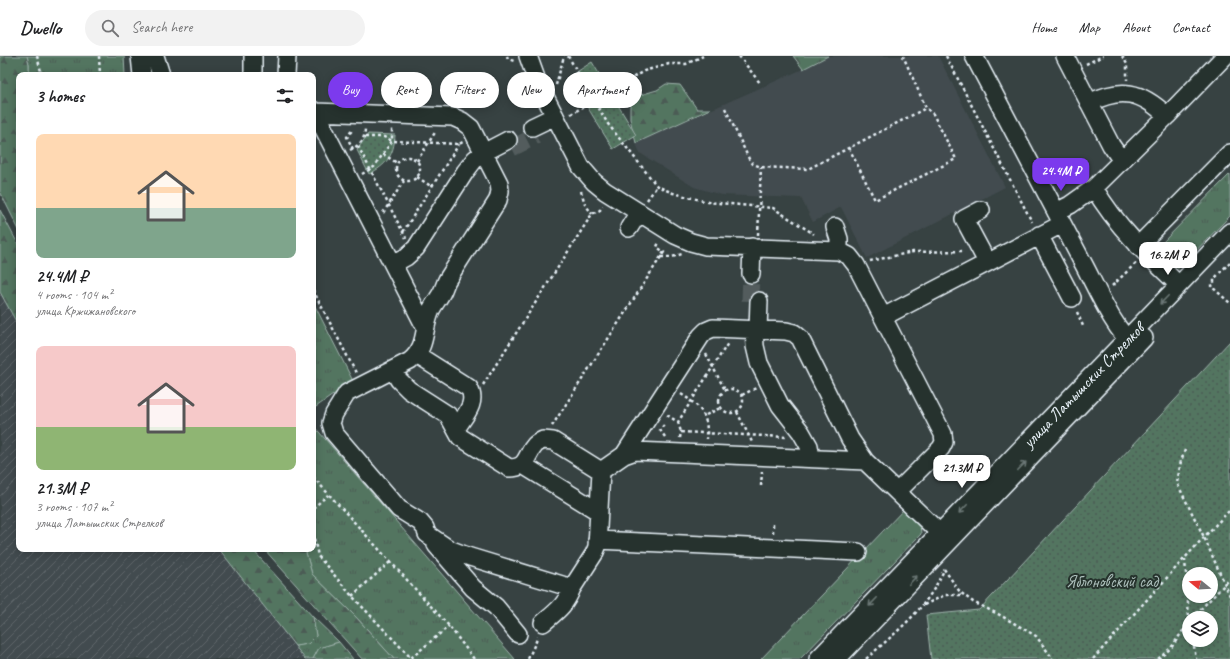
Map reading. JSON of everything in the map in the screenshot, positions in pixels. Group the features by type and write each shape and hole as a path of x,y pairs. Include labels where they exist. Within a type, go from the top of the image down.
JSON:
{"street":[{"path":"140,56 142,72"},
{"path":"155,56 160,72"},
{"path":"252,72 253,56"},
{"path":"286,72 287,56"},
{"path":"974,56 1111,314 1131,344"},
{"path":"883,317 984,256 1039,235 1059,218 1070,205 1094,188 1225,56"},
{"path":"522,59 560,119 581,167 594,182 605,191 641,209 675,235 691,242 706,246 757,245 839,251 849,256 856,265 943,434 944,442 941,448 897,492"},
{"path":"1069,63 1111,145 1122,161"},
{"path":"1089,103 1111,94 1127,94 1142,97 1156,105 1167,116"},
{"path":"316,111 366,122 393,115 445,117 462,121 471,128 499,184 500,191 498,200 447,280 442,292 431,310 425,327 422,346 417,355 410,361 347,393 334,414 331,423 334,433 399,509 420,522 425,528 427,534 473,588 496,607 518,634"},
{"path":"316,115 425,327"},
{"path":"534,132 560,119"},
{"path":"393,264 406,257 418,245 475,159 485,157 510,144"},
{"path":"1142,250 1230,153"},
{"path":"1094,188 1114,220 1142,250 1179,285"},
{"path":"629,228 641,209"},
{"path":"981,210 964,219 984,256"},
{"path":"835,227 839,239 839,251"},
{"name":"улица Латышских Стрелков","path":"1131,344 1179,285 1230,232"},
{"path":"1039,235 1072,298"},
{"path":"756,274 757,245"},
{"name":"улица Латышских Стрелков","path":"818,659 944,538 1131,344 1230,248"},
{"path":"755,301 749,329 759,363 780,405 802,432 809,446 811,458"},
{"path":"624,455 662,412 669,386 698,340 706,331 713,328 786,331 794,333 800,338 850,439 865,461 944,538"},
{"path":"417,355 469,388 473,395 472,403 456,429"},
{"path":"393,370 399,380 409,390 448,415 460,437 509,468 516,468 523,465 535,445 543,440 553,441 601,470"},
{"path":"601,470 624,455 636,451 707,454 761,463 811,458 865,461"},
{"path":"523,465 599,512"},
{"path":"543,623 563,606 568,599 572,588 597,547 601,470"},
{"path":"427,534 449,548 470,557 572,588"},
{"name":"улица Латышских Стрелков","path":"838,659 944,538"},
{"path":"597,540 858,552"},
{"path":"463,576 470,557"}],"path":[{"path":"37,56 41,72"},
{"path":"99,56 100,72"},
{"path":"507,56 508,59 522,59"},
{"path":"555,89 564,56"},
{"path":"568,56 577,72"},
{"path":"642,72 670,64 686,64 703,56"},
{"path":"739,56 760,83"},
{"path":"849,148 876,200 956,159 933,114 926,108 903,56"},
{"path":"946,56 1039,235"},
{"path":"1069,63 1103,56"},
{"path":"1122,56 1127,64 1127,94"},
{"path":"560,119 581,108"},
{"path":"598,108 608,124 658,186 673,193 708,202 773,208 815,235"},
{"path":"725,108 748,159 753,164 761,167 808,169 926,108"},
{"path":"350,180 374,167 392,141 393,115"},
{"path":"417,161 445,117"},
{"path":"338,157 358,146 365,137 366,122"},
{"path":"353,149 347,137 352,129 366,122"},
{"path":"365,137 384,138 392,141 459,144 475,137"},
{"path":"402,232 459,144"},
{"path":"358,146 405,237 418,245"},
{"path":"383,154 397,163"},
{"path":"407,157 412,158 417,161 420,166 420,172 413,180 404,181 396,174 397,163 401,159 407,157"},
{"path":"757,245 761,167"},
{"path":"417,177 432,187"},
{"path":"374,227 404,181"},
{"path":"641,209 658,186"},
{"path":"581,191 585,204 592,214"},
{"path":"465,386 470,378 482,386 592,214 600,210 606,202"},
{"path":"543,440 664,252 656,247 660,242"},
{"path":"1111,286 1142,250"},
{"path":"660,257 672,257 685,252"},
{"path":"856,265 879,258 913,252 984,256"},
{"path":"1230,262 1214,279 1214,285 1211,286 1230,303"},
{"path":"316,296 362,386"},
{"path":"678,422 713,367 749,329"},
{"path":"698,340 725,390"},
{"path":"669,386 692,400 706,416 708,434 707,454"},
{"path":"731,389 738,391 742,395 742,408 737,412 730,414 724,412 720,408 718,401 720,395 725,390 731,389"},
{"path":"706,416 720,408"},
{"path":"666,439 660,430 662,412 678,422 681,432 680,440 673,440"},
{"path":"737,412 761,463 761,486"},
{"path":"681,432 805,438"},
{"path":"1185,450 1181,461 1177,483 1204,537 1230,596"},
{"path":"316,481 449,626 474,659"},
{"path":"316,505 328,495"},
{"path":"1093,659 1230,510"},
{"path":"773,522 773,528"},
{"path":"944,538 944,569 960,592 974,602 1036,636 1053,659"},
{"path":"316,547 318,556 352,596 412,658 449,626"},
{"path":"1185,558 1190,611"},
{"path":"352,596 390,562"},
{"path":"1198,611 1230,579"},
{"path":"924,605 945,595 963,595"},
{"path":"528,659 543,623"},
{"path":"1158,659 1171,648 1182,632"},
{"path":"1194,647 1196,659"}],"shaded area":[{"path":"828,56 938,56 1005,187 867,258 841,207 813,222 801,198 722,195 694,187 640,153 636,143 803,69"},
{"path":"0,292 16,321 16,552 221,552 305,659 0,659"}],"green space":[{"path":"0,56 27,56 29,72 16,72 16,224 0,192"},
{"path":"27,56 124,56 125,72 29,72"},
{"path":"793,56 828,56 803,69"},
{"path":"592,62 598,72 577,72"},
{"path":"666,84 680,85 697,109 710,109 636,143 630,119 630,108 642,108 642,94 657,90"},
{"path":"588,108 620,108 636,135 613,149"},
{"path":"368,134 395,135 393,148 388,159 381,167 369,174 357,150"},
{"path":"1230,174 1230,216 1178,269 1157,248"},
{"path":"0,210 16,240 16,321 0,292"},
{"path":"316,308 353,381 316,407"},
{"name":"Яблоновский сад","path":"1230,341 1230,659 931,659 926,615 979,610"},
{"path":"316,428 515,659 394,659 355,616 312,574 306,552 316,552"},
{"path":"905,508 920,525 921,534 800,659 761,659"},
{"path":"221,552 255,552 313,617 316,636 308,644 295,646"},
{"path":"267,552 306,552 312,574 355,616 394,659 362,659"},
{"path":"313,617 339,642 319,648 313,659 305,659 295,646 308,644 316,636"},
{"path":"339,642 353,659 313,659 319,648"}],"tunnel":[{"path":"512,148 536,136"},
{"path":"750,301 751,274"}]}
